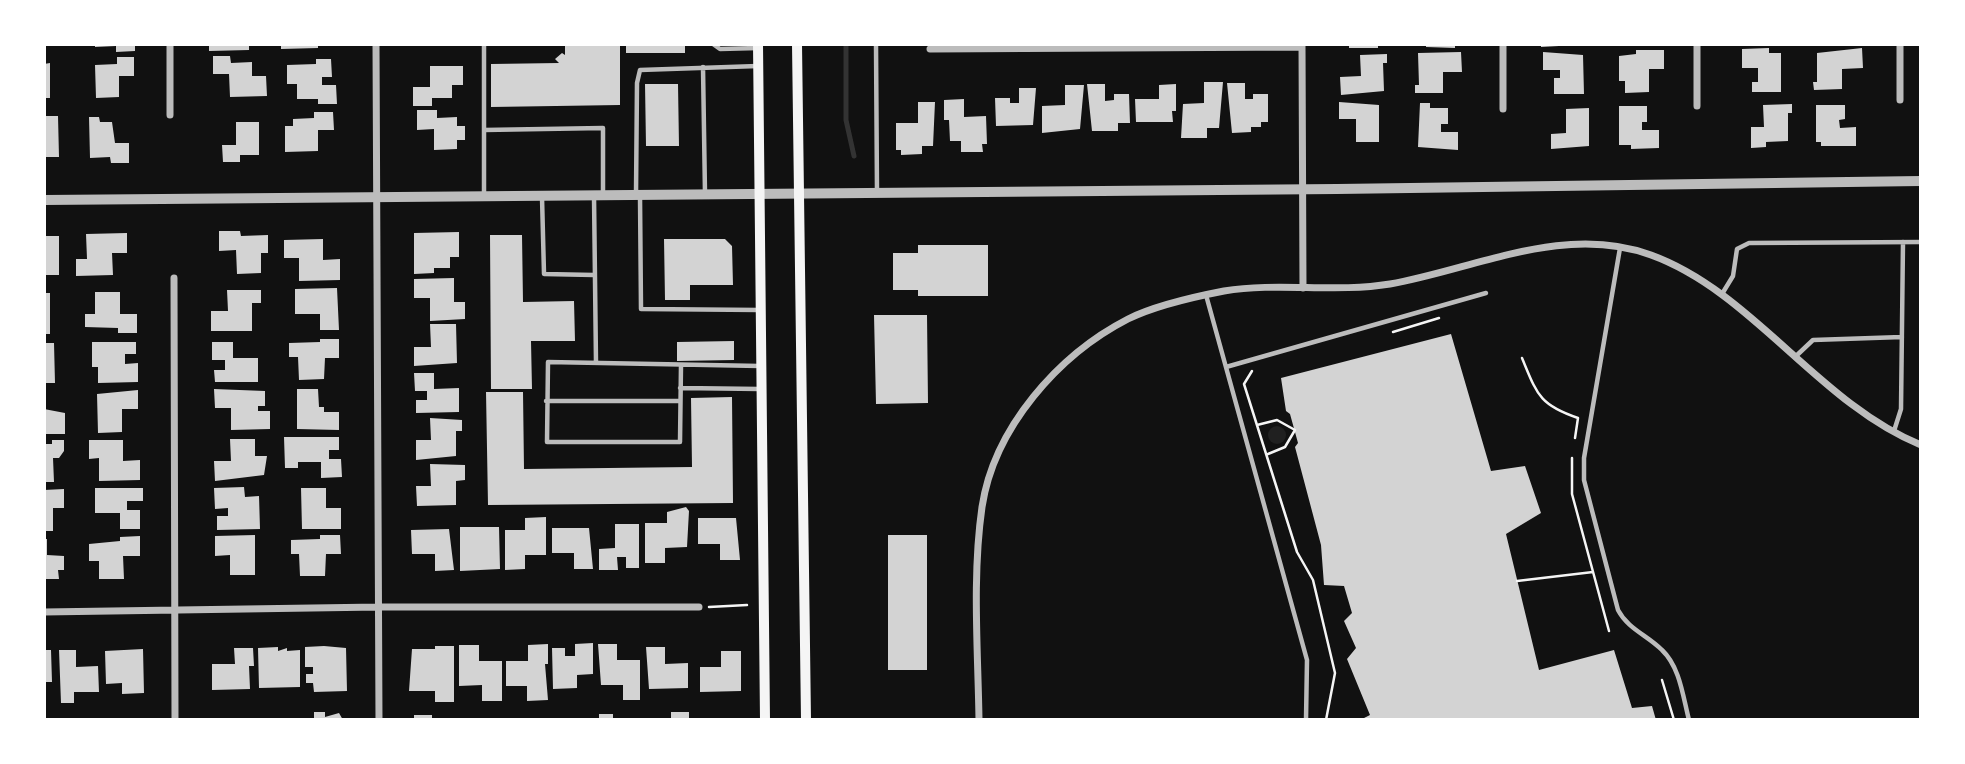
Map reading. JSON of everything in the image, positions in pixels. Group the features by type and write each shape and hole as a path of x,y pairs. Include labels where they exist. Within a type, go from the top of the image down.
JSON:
{"main road":[{"path":"797,44 806,720"},
{"path":"758,46 765,720"}],"street":[{"path":"170,44 170,115"},
{"path":"376,44 379,720"},
{"path":"1503,44 1503,109"},
{"path":"1697,44 1698,106"},
{"path":"1900,44 1900,100"},
{"path":"930,49 1302,45 1303,288"},
{"path":"44,200 1303,190 1921,181"},
{"path":"979,720 978,584 982,508 1001,447 1037,392 1083,348 1129,318 1206,295 1228,290 1391,284 1560,244 1620,248 1669,262 1721,294 1840,395 1894,431 1921,445"},
{"path":"174,278 175,720"},
{"path":"44,612 379,607 699,607"}],"lane":[{"path":"484,44 484,196"},
{"path":"713,44 720,49 758,46"},
{"path":"876,44 877,193"},
{"path":"703,66 705,194"},
{"path":"759,66 643,68 638,72 638,195 641,309 760,310"},
{"path":"484,130 603,128 594,275 596,363"},
{"path":"542,196 544,274 594,275"},
{"path":"1894,431 1901,409 1903,242"},
{"path":"1721,294 1733,276 1737,249 1749,243 1921,242"},
{"path":"1620,248 1584,458 1584,480 1618,610 1629,626 1654,643 1671,661 1689,720"},
{"path":"1226,367 1486,293"},
{"path":"1206,295 1307,660 1306,720"},
{"path":"1794,358 1812,340 1902,337"},
{"path":"681,365 680,442 547,442 545,401 548,362 761,366"},
{"path":"680,388 761,388"},
{"path":"545,401 680,401"}],"path":[{"path":"1388,334 1439,320 1443,304"},
{"path":"1522,358 1538,398 1556,410 1578,418 1575,440"},
{"path":"1253,371 1246,376 1244,384 1297,552 1312,580 1335,673 1326,720"},
{"path":"1257,425 1277,420 1294,430 1285,447 1268,454"},
{"path":"1573,451 1572,494 1609,631"},
{"path":"1517,581 1593,572"},
{"path":"699,607 747,605"},
{"path":"1662,680 1674,720"}],"shaded area":[{"path":"1273,426 1281,426 1286,435 1284,442 1273,444 1268,439 1268,431"}],"building":[{"path":"95,44 135,44 135,51 116,52 116,46 95,47"},
{"path":"209,44 249,44 249,50 209,51"},
{"path":"281,44 318,44 318,48 281,49"},
{"path":"565,44 620,44 620,105 491,107 491,64 559,63 555,59 562,53 565,55"},
{"path":"626,44 685,44 685,53 626,53"},
{"path":"1349,44 1378,44 1378,48 1349,48"},
{"path":"1426,44 1455,44 1455,48 1426,47"},
{"path":"1541,44 1559,44 1559,46 1541,47"},
{"path":"1769,48 1769,53 1781,53 1781,92 1752,92 1752,82 1758,82 1758,68 1742,68 1742,49"},
{"path":"1862,48 1863,68 1842,69 1842,89 1814,90 1813,82 1817,82 1817,53"},
{"path":"1636,50 1664,50 1664,69 1649,69 1649,92 1625,93 1625,81 1619,81 1619,56 1636,54"},
{"path":"1461,52 1462,72 1443,72 1443,93 1415,93 1415,85 1419,85 1418,53"},
{"path":"1543,52 1583,55 1584,94 1554,94 1554,78 1560,78 1560,70 1543,70"},
{"path":"1387,54 1387,63 1383,63 1384,91 1341,95 1340,77 1361,76 1360,55"},
{"path":"213,56 230,56 231,63 252,62 252,76 266,76 267,96 230,97 229,74 213,74"},
{"path":"117,57 134,57 134,76 119,76 119,97 96,98 95,65 117,64"},
{"path":"316,59 331,59 332,77 322,77 322,85 336,85 337,104 318,104 318,99 297,99 297,84 287,84 287,65 316,64"},
{"path":"50,63 50,98 44,98 44,64"},
{"path":"430,66 463,66 463,85 452,85 452,98 432,98 432,106 413,106 413,87 430,87"},
{"path":"1204,82 1223,82 1219,128 1207,128 1207,138 1181,138 1183,104 1204,103"},
{"path":"1227,83 1245,83 1245,99 1253,99 1253,94 1268,94 1268,122 1261,122 1261,127 1251,127 1251,132 1232,133"},
{"path":"645,84 678,84 679,146 646,146"},
{"path":"1087,84 1105,84 1105,101 1114,100 1114,94 1129,94 1130,123 1118,123 1118,131 1092,131"},
{"path":"1176,84 1176,111 1172,111 1173,122 1136,122 1135,99 1159,99 1159,85"},
{"path":"1065,85 1084,85 1080,129 1042,133 1042,106 1065,105"},
{"path":"1019,88 1036,88 1033,125 996,126 995,98 1010,98 1010,103 1019,103"},
{"path":"964,99 964,117 986,116 987,144 982,144 983,152 961,152 961,141 950,141 949,120 944,120 944,100"},
{"path":"918,102 935,102 933,146 922,146 922,154 901,155 901,150 896,150 896,123 918,123"},
{"path":"1339,102 1379,105 1379,142 1356,142 1356,119 1339,119"},
{"path":"1420,103 1430,103 1430,108 1448,108 1448,124 1441,124 1441,132 1458,132 1458,150 1418,147"},
{"path":"1792,104 1792,113 1788,113 1788,141 1766,142 1766,147 1751,148 1751,127 1764,127 1763,105"},
{"path":"1816,105 1845,105 1845,119 1839,120 1840,128 1856,127 1856,146 1821,146 1821,142 1816,142"},
{"path":"1619,106 1647,106 1647,122 1642,122 1642,130 1659,130 1659,148 1631,149 1631,145 1619,145"},
{"path":"1589,108 1589,146 1551,149 1551,134 1566,133 1566,109"},
{"path":"417,110 437,110 437,118 457,117 457,126 465,126 465,140 457,140 457,149 434,150 434,129 417,130"},
{"path":"314,112 333,112 334,130 318,130 318,151 285,152 285,126 293,126 293,119 314,118"},
{"path":"44,116 58,116 59,157 44,157"},
{"path":"89,117 99,117 100,122 112,122 115,143 129,143 129,163 111,163 110,157 90,158"},
{"path":"236,122 259,122 259,155 240,155 240,162 223,162 222,145 236,145"},
{"path":"219,231 240,231 241,236 268,235 268,253 261,253 261,273 237,274 236,250 219,251"},
{"path":"459,232 459,257 450,257 450,268 434,268 434,273 414,274 414,233"},
{"path":"127,233 127,253 112,253 113,275 76,276 76,259 87,259 86,234"},
{"path":"490,235 522,235 523,302 574,301 575,341 531,341 532,389 491,389"},
{"path":"44,236 59,236 59,275 44,275"},
{"path":"323,239 323,260 340,259 340,280 299,281 299,258 284,258 284,240"},
{"path":"664,239 725,239 732,246 733,285 690,285 690,300 665,300"},
{"path":"918,245 988,245 988,296 918,296 918,290 893,290 893,253 918,253"},
{"path":"454,278 454,302 465,302 465,319 430,321 430,298 414,298 414,279"},
{"path":"337,288 339,330 320,330 320,314 295,314 295,289"},
{"path":"227,290 261,290 261,303 252,303 252,331 211,331 211,311 228,311"},
{"path":"95,292 120,292 120,314 137,314 137,333 118,333 118,328 85,327 85,314 95,314"},
{"path":"44,293 50,293 50,334 44,334"},
{"path":"874,315 927,315 928,403 876,404"},
{"path":"430,324 456,324 457,363 414,366 414,347 431,347"},
{"path":"1451,334 1491,471 1525,466 1541,513 1506,534 1539,670 1614,650 1632,708 1652,706 1656,720 1360,720 1370,715 1347,659 1356,648 1344,621 1352,613 1344,586 1324,585 1321,545 1295,447 1298,443 1290,414 1286,411 1281,378"},
{"path":"320,339 339,339 339,358 325,358 324,379 299,380 298,357 289,357 289,343 320,342"},
{"path":"734,341 734,360 677,361 677,342"},
{"path":"92,342 136,342 136,354 125,354 125,364 138,363 138,382 98,383 98,367 92,367"},
{"path":"212,342 233,342 233,358 258,358 258,382 215,382 214,370 225,370 225,360 212,360"},
{"path":"44,343 54,343 55,383 44,383"},
{"path":"414,373 434,373 434,389 459,388 459,412 416,413 416,400 427,400 427,391 415,391"},
{"path":"214,389 265,391 265,406 258,406 258,411 270,411 270,429 231,430 231,408 215,408"},
{"path":"297,389 318,389 319,407 324,407 324,412 339,412 339,430 297,429"},
{"path":"138,390 138,409 122,409 122,432 98,433 97,394"},
{"path":"486,392 523,392 524,469 692,467 691,398 732,397 733,503 488,505"},
{"path":"44,409 65,413 65,434 44,434"},
{"path":"430,418 462,420 462,431 456,431 456,456 416,460 416,440 431,440"},
{"path":"284,437 339,437 339,450 329,450 329,459 341,459 342,477 321,478 321,462 298,462 298,468 285,468"},
{"path":"230,439 255,439 255,456 267,456 264,475 215,481 214,461 231,461"},
{"path":"52,440 64,440 64,451 59,458 53,458 54,482 44,482 44,444 52,444"},
{"path":"89,440 123,440 123,461 140,460 140,480 99,481 99,458 89,459"},
{"path":"430,464 465,465 465,480 456,481 456,505 417,506 416,486 431,486"},
{"path":"244,487 245,497 259,496 260,529 217,530 217,516 228,516 228,508 215,509 214,488"},
{"path":"95,488 143,488 143,501 127,501 127,510 140,510 140,529 120,529 120,513 95,513"},
{"path":"301,488 326,488 326,508 341,508 341,529 302,529"},
{"path":"64,489 64,508 53,508 53,531 44,531 44,490"},
{"path":"686,507 689,511 687,547 665,548 665,563 645,563 645,523 667,523 667,512"},
{"path":"546,517 546,555 525,555 525,569 505,570 505,530 525,530 525,518"},
{"path":"698,518 736,518 740,560 720,560 720,544 698,544"},
{"path":"615,524 639,524 639,568 626,568 626,557 617,557 618,570 599,570 599,549 615,548"},
{"path":"460,527 499,527 500,569 460,571"},
{"path":"552,528 589,528 593,569 574,569 574,553 552,553"},
{"path":"449,529 454,570 435,571 435,554 412,554 411,530"},
{"path":"255,535 255,575 230,575 230,555 215,556 215,536"},
{"path":"320,535 340,535 341,554 326,554 325,576 300,576 299,554 291,554 291,540 320,539"},
{"path":"888,535 927,535 927,670 888,670"},
{"path":"140,536 140,556 123,556 124,579 99,579 99,561 89,561 89,544 120,541 120,537"},
{"path":"44,539 47,539 47,555 64,556 64,570 58,570 59,579 44,579"},
{"path":"593,643 593,674 577,675 577,688 553,689 552,648 565,648 565,656 575,656 575,644"},
{"path":"548,644 548,664 545,664 548,700 527,701 527,686 506,686 506,661 528,661 528,645"},
{"path":"598,644 617,644 617,660 640,660 640,700 623,700 623,685 601,685"},
{"path":"459,645 479,645 479,661 502,661 502,701 482,701 482,685 459,686"},
{"path":"435,646 454,646 454,702 435,702 435,691 409,691 412,649 435,649"},
{"path":"278,647 278,651 287,648 287,651 300,650 300,687 259,688 258,648"},
{"path":"305,647 346,648 347,691 314,692 313,683 306,683 306,674 313,674 313,667 305,667"},
{"path":"646,647 665,647 665,664 688,663 688,688 649,689"},
{"path":"234,648 253,648 254,666 249,666 250,689 212,690 212,664 235,664"},
{"path":"143,649 144,693 122,694 122,683 106,684 105,651"},
{"path":"44,650 51,650 52,682 44,682"},
{"path":"59,650 76,650 76,667 98,666 99,692 74,692 74,703 61,703"},
{"path":"721,651 741,651 741,691 700,692 700,667 721,667"},
{"path":"314,712 325,712 325,717 339,713 343,720 314,720"},
{"path":"671,712 689,712 689,720 671,720"},
{"path":"599,714 613,714 613,720 599,720"},
{"path":"414,715 432,715 432,720 414,720"}],"waterway":[{"path":"846,44 846,120 854,156"}]}
